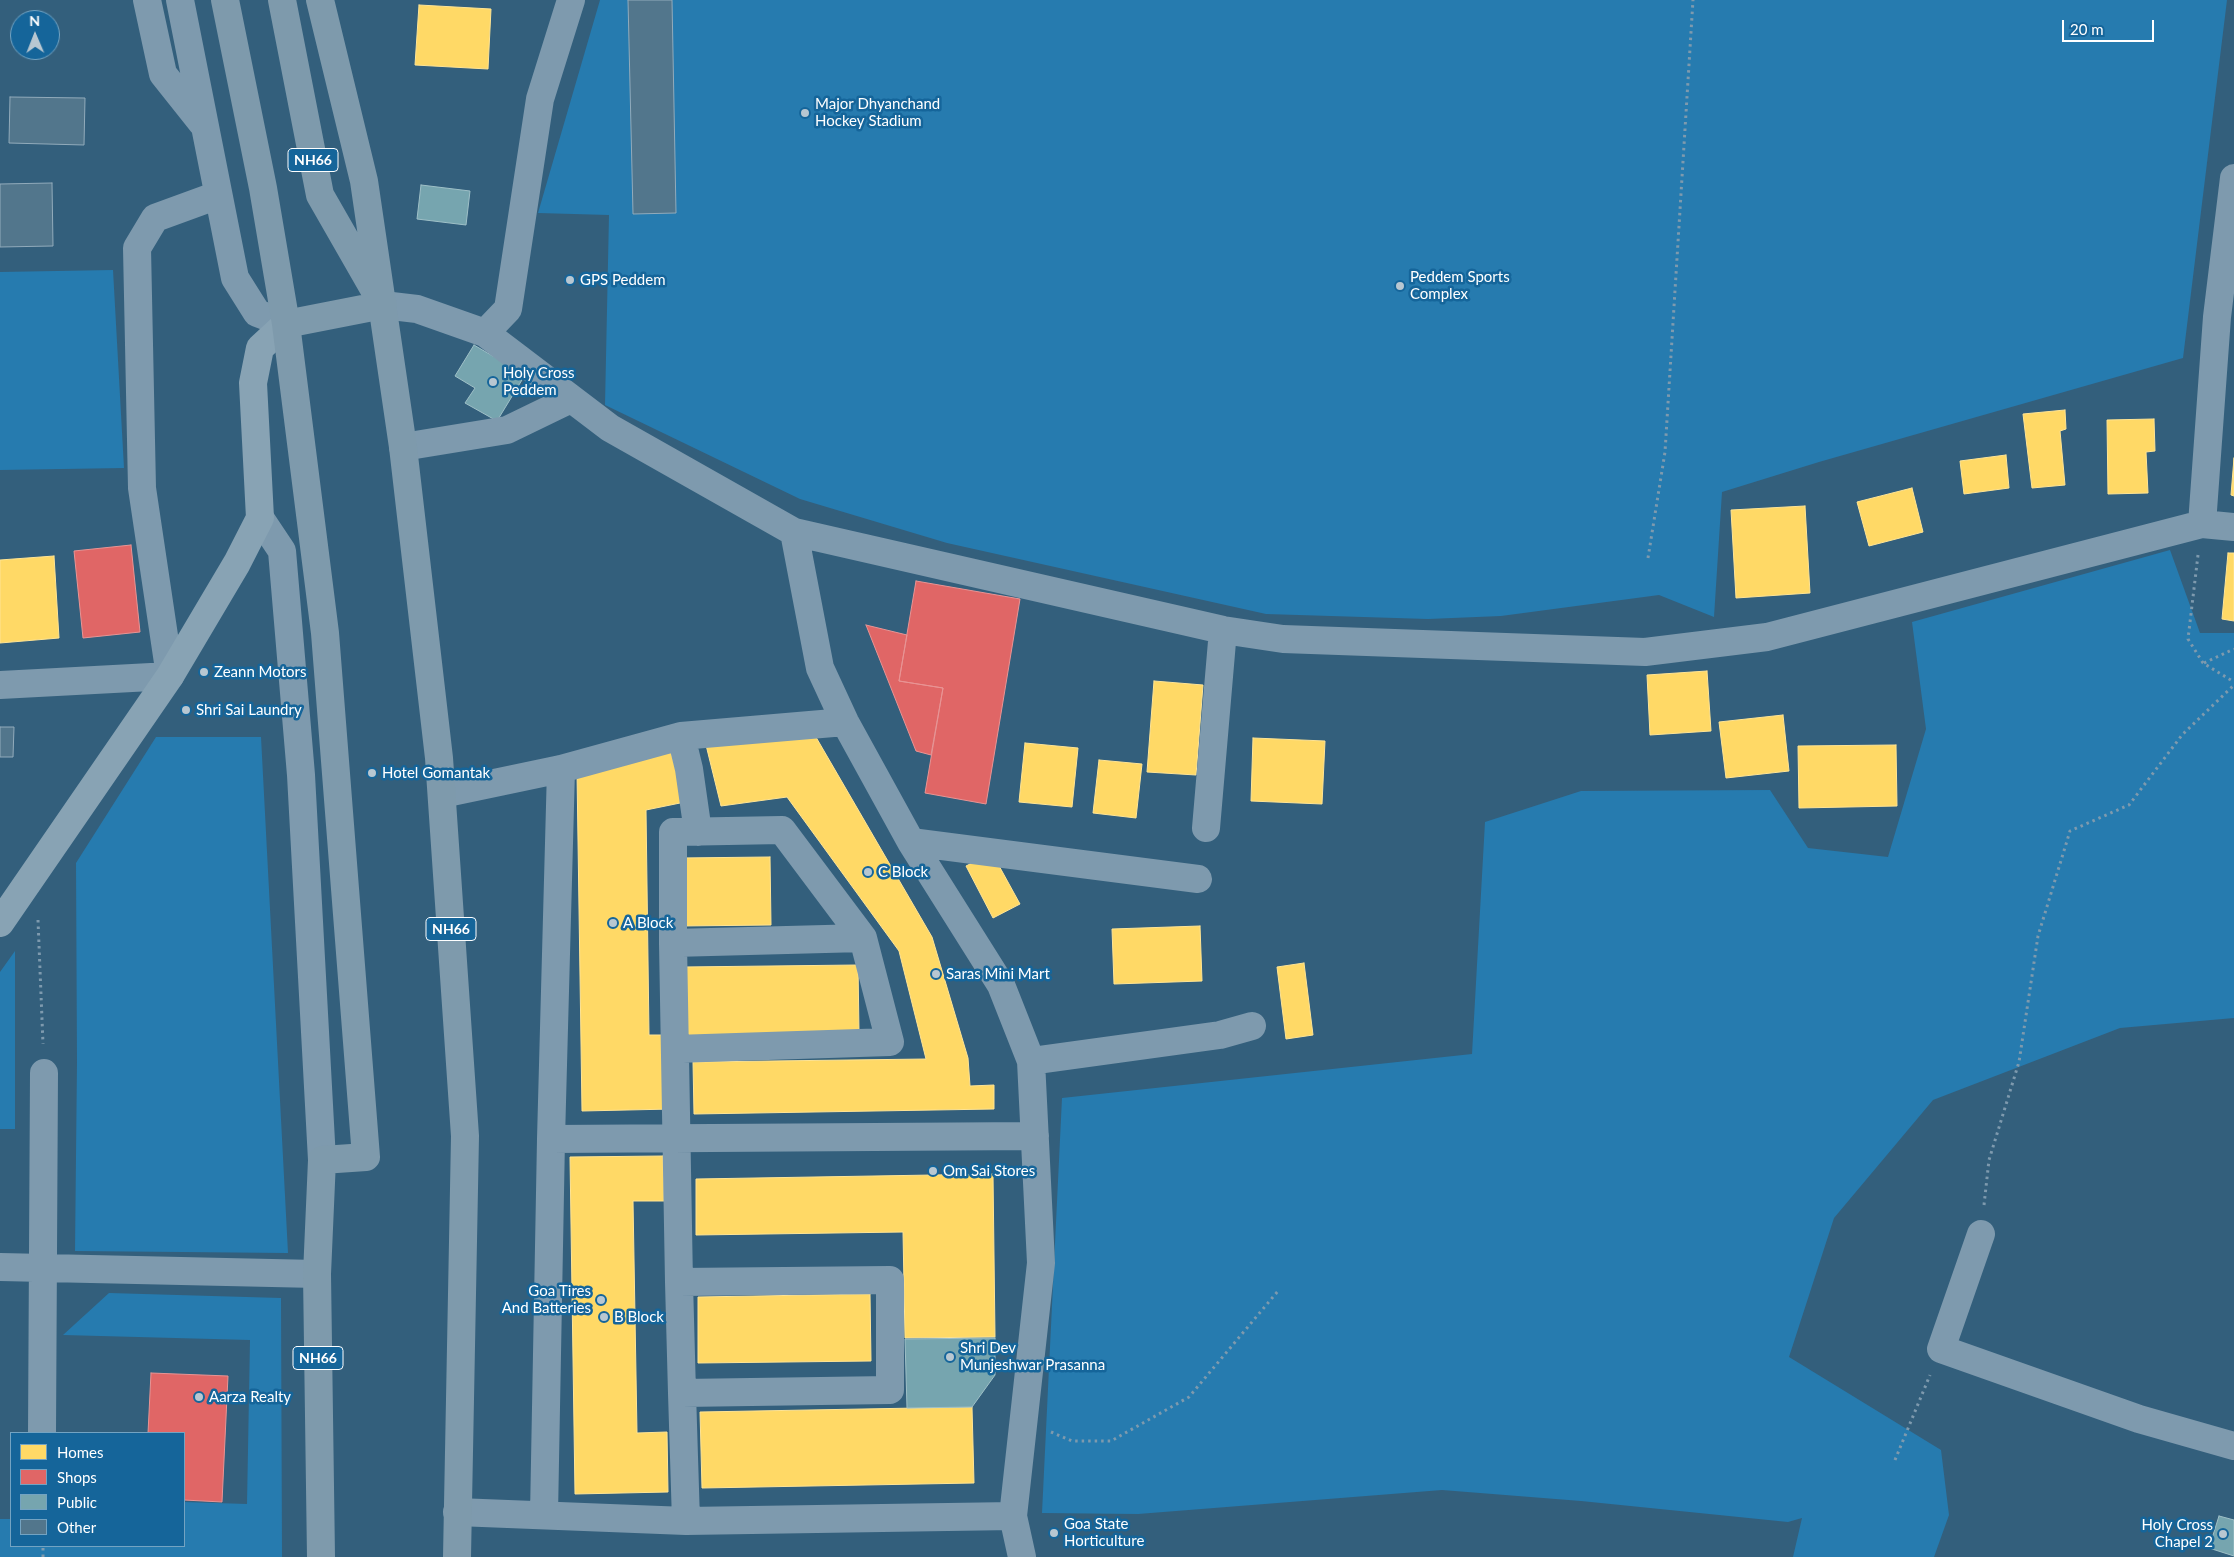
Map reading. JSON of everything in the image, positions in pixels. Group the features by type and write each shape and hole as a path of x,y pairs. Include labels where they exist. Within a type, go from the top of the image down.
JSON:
{"highway":[{"path":"225,0 263,188 286,324 325,633 366,1157 322,1160"},
{"name":"NH66","path":"282,0 320,196 383,305 403,447 442,794 465,1136 457,1557"},
{"path":"286,324 383,305 364,181 320,0"},
{"name":"NH66","path":"321,1557 317,1274 322,1160"}],"main road":[{"path":"0,923 170,676 237,563 260,518 253,383 260,348 286,324"}],"street":[{"path":"147,0 163,74 205,127"},
{"path":"180,0 235,278 257,313 286,324"},
{"path":"485,332 508,309 540,99 571,0"},
{"path":"2202,524 2226,318 2233,191"},
{"path":"0,685 170,676 142,488 138,248 155,218 218,195"},
{"path":"383,305 417,309 485,332 610,428 794,532 1223,630 1283,639 1645,652 1767,637 2202,524 2234,527"},
{"path":"403,447 507,430 571,399"},
{"path":"260,518 282,551 301,775 322,1160"},
{"path":"794,532 820,668 845,722 911,842 1001,985 1031,1061 1041,1263 1014,1516 1022,1557"},
{"path":"1206,828 1223,630"},
{"path":"442,794 561,769 682,736 845,722"},
{"path":"682,736 690,769 698,832"},
{"path":"544,1515 551,1139 561,769"},
{"path":"675,1049 890,1042 863,938 782,830 673,832 673,943 675,1049 678,1136 679,1282 686,1521"},
{"path":"911,842 1198,879"},
{"path":"673,943 863,938"},
{"path":"1031,1061 1220,1035 1252,1026"},
{"path":"42,1432 44,1073"},
{"path":"551,1139 678,1136 1035,1136"},
{"path":"1981,1234 1941,1349 2139,1419 2234,1446"},
{"path":"0,1267 317,1274"},
{"path":"679,1282 890,1280 890,1390 682,1393"},
{"path":"457,1512 686,1521 1014,1516"}],"path":[{"path":"1648,558 1666,452 1693,0"},
{"path":"1981,1234 1989,1160 2019,1062 2038,936 2070,831 2129,805 2182,735 2234,684 2203,663 2188,639 2202,524"},
{"path":"2203,663 2234,649"},
{"path":"38,918 44,1073"},
{"path":"1024,1422 1072,1441 1111,1442 1189,1396 1278,1292"},
{"path":"1895,1460 1941,1349"}],"shaded area":[{"name":"Peddem Sports Complex","path":"600,0 2227,0 2183,358 1819,462 1722,492 1714,617 1659,595 1501,616 1428,619 1266,614 947,543 800,499 605,405 609,215 538,213"},
{"path":"113,270 124,468 0,470 0,272"},
{"path":"2170,550 2200,633 2234,633 2234,1018 2120,1028 1933,1100 1834,1218 1789,1357 1941,1450 1949,1515 1934,1557 1793,1557 1802,1518 1788,1522 1581,1501 1442,1490 1138,1514 1042,1513 1062,1098 1472,1054 1485,822 1581,791 1770,790 1808,848 1888,857 1926,729 1912,622"},
{"path":"156,737 261,737 288,1253 75,1251 77,1062 76,863"},
{"path":"15,951 15,1129 0,1129 0,972"},
{"path":"109,1293 281,1298 282,1557 0,1557 0,1519 10,1519 10,1547 185,1547 185,1502 247,1504 250,1340 63,1335"}],"building: Homes":[{"path":"419,5 491,9 488,69 415,65"},
{"path":"2065,410 2066,429 2060,431 2065,485 2032,488 2023,414"},
{"path":"2154,419 2155,451 2146,452 2148,493 2108,494 2107,420"},
{"path":"2006,455 2009,488 1964,494 1960,461"},
{"path":"2234,458 2234,496 2231,495"},
{"path":"1912,488 1923,532 1869,546 1857,502"},
{"path":"1805,506 1810,593 1736,598 1731,510"},
{"path":"2228,553 2234,553 2234,621 2222,619"},
{"path":"54,556 59,638 0,643 0,560"},
{"path":"1707,671 1711,731 1650,735 1647,675"},
{"path":"1154,681 1203,685 1196,775 1147,772"},
{"path":"1783,715 1789,771 1726,778 1719,722"},
{"name":"C Block","path":"813,732 932,937 968,1058 970,1086 994,1085 994,1109 694,1114 693,1062 926,1059 899,951 787,797 721,806 706,745"},
{"path":"1253,738 1325,741 1322,804 1251,801"},
{"path":"1025,743 1078,748 1072,807 1019,802"},
{"path":"1896,745 1897,806 1799,808 1798,746"},
{"name":"A Block","path":"670,749 685,802 646,810 649,1035 671,1035 672,1109 582,1111 577,773"},
{"path":"1099,760 1142,764 1136,818 1093,813"},
{"path":"992,853 1020,904 993,918 966,866"},
{"path":"770,857 771,925 681,926 680,858"},
{"path":"1200,926 1202,981 1114,984 1112,929"},
{"path":"1304,963 1313,1035 1286,1039 1277,967"},
{"path":"858,965 859,1033 684,1036 683,967"},
{"name":"B Block","path":"663,1156 664,1201 633,1201 637,1433 667,1432 668,1492 575,1494 570,1157"},
{"path":"993,1174 995,1337 905,1338 903,1232 696,1235 696,1179"},
{"path":"870,1294 871,1361 698,1363 698,1297"},
{"path":"972,1407 974,1483 702,1488 700,1412"}],"building: Shops":[{"path":"131,545 140,632 83,638 74,551"},
{"path":"916,581 1020,599 986,804 925,793 943,688 899,681"},
{"path":"866,625 907,635 899,681 943,688 931,755 916,751"},
{"path":"151,1373 228,1376 222,1502 185,1500 185,1432 148,1432"}],"building: Public":[{"path":"421,185 470,191 466,225 417,219"},
{"name":"Holy Cross Peddem","path":"474,345 525,375 497,421 465,403 475,388 455,376"},
{"name":"Shri Dev Munjeshwar Prasanna","path":"995,1338 995,1375 972,1407 907,1408 905,1339"},
{"name":"Holy Cross Chapel 2","path":"2219,1516 2234,1520 2234,1556 2209,1548"}],"building: Other":[{"path":"628,0 672,0 676,213 633,214"},
{"path":"10,97 85,98 84,145 9,143"},
{"path":"52,183 53,246 0,247 0,184"},
{"path":"0,727 14,727 13,757 0,757"}],"place":[{"name":"Major Dhyanchand Hockey Stadium","path":"805,113"},
{"name":"GPS Peddem","path":"570,280"},
{"name":"Peddem Sports Complex","path":"1400,286"},
{"name":"Holy Cross Peddem","path":"493,382"},
{"name":"Zeann Motors","path":"204,672"},
{"name":"Shri Sai Laundry","path":"186,710"},
{"name":"Hotel Gomantak","path":"372,773"},
{"name":"C Block","path":"868,872"},
{"name":"A Block","path":"613,923"},
{"name":"Saras Mini Mart","path":"936,974"},
{"name":"Om Sai Stores","path":"933,1171"},
{"name":"Goa Tires And Batteries","path":"601,1300"},
{"name":"B Block","path":"604,1317"},
{"name":"Shri Dev Munjeshwar Prasanna","path":"950,1357"},
{"name":"Aarza Realty","path":"199,1397"},
{"name":"Goa State Horticulture","path":"1054,1533"},
{"name":"Holy Cross Chapel 2","path":"2223,1534"}]}
